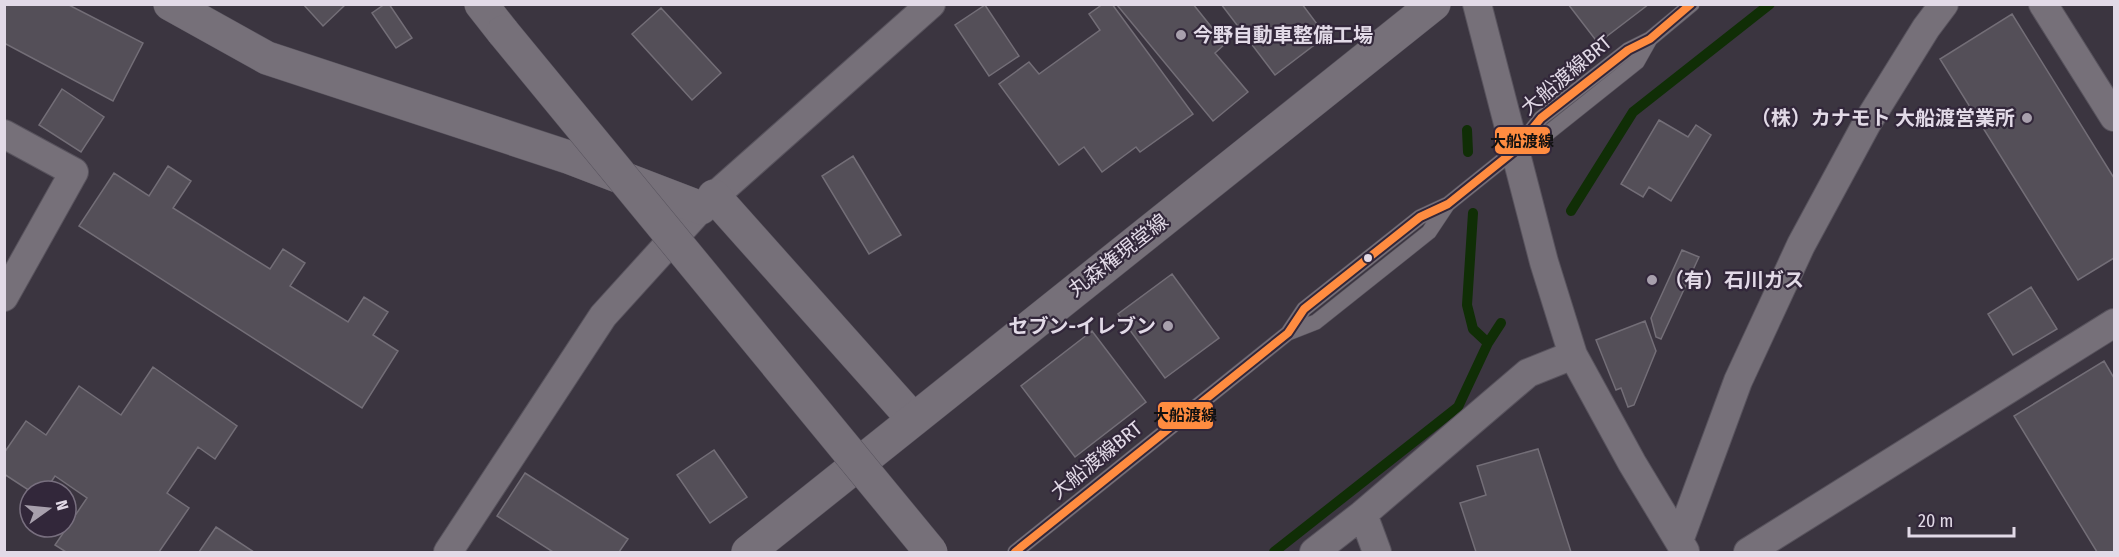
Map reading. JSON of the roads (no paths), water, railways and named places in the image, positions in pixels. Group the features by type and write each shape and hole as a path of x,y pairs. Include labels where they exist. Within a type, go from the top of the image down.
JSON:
{"street":[{"path":"170,4 267,58 707,202 913,419"},
{"path":"481,4 931,552"},
{"path":"448,552 603,316 707,202 931,4"},
{"name":"丸森権現堂線","path":"748,552 1434,4"},
{"path":"1477,4 1544,262 1573,355 1632,463 1682,547"},
{"path":"1682,547 1738,381 1801,245 1867,123 1926,28 1944,4"},
{"path":"2043,4 2115,117"},
{"path":"4,134 74,172 4,297"},
{"path":"1748,552 2115,323"},
{"path":"1314,552 1364,514 1528,373 1573,355"},
{"path":"1364,514 1377,552"}],"lane":[{"name":"大船渡線BRT","path":"1015,552 1288,333 1304,309 1420,217 1448,204 1514,151 1541,118 1628,50 1650,39 1692,4"}],"waterway":[{"path":"1571,211 1633,112 1770,4"},
{"path":"1467,130 1468,152"},
{"path":"1473,213 1467,305 1473,329 1488,343"},
{"path":"1274,552 1458,407 1488,343 1501,323"}],"place":[{"name":"今野自動車整備工場","path":"1181,35"},
{"name":"（株）カナモト 大船渡営業所","path":"2027,118"},
{"name":"（有）石川ガス","path":"1652,280"},
{"name":"セブン-イレブン","path":"1168,326"}]}
